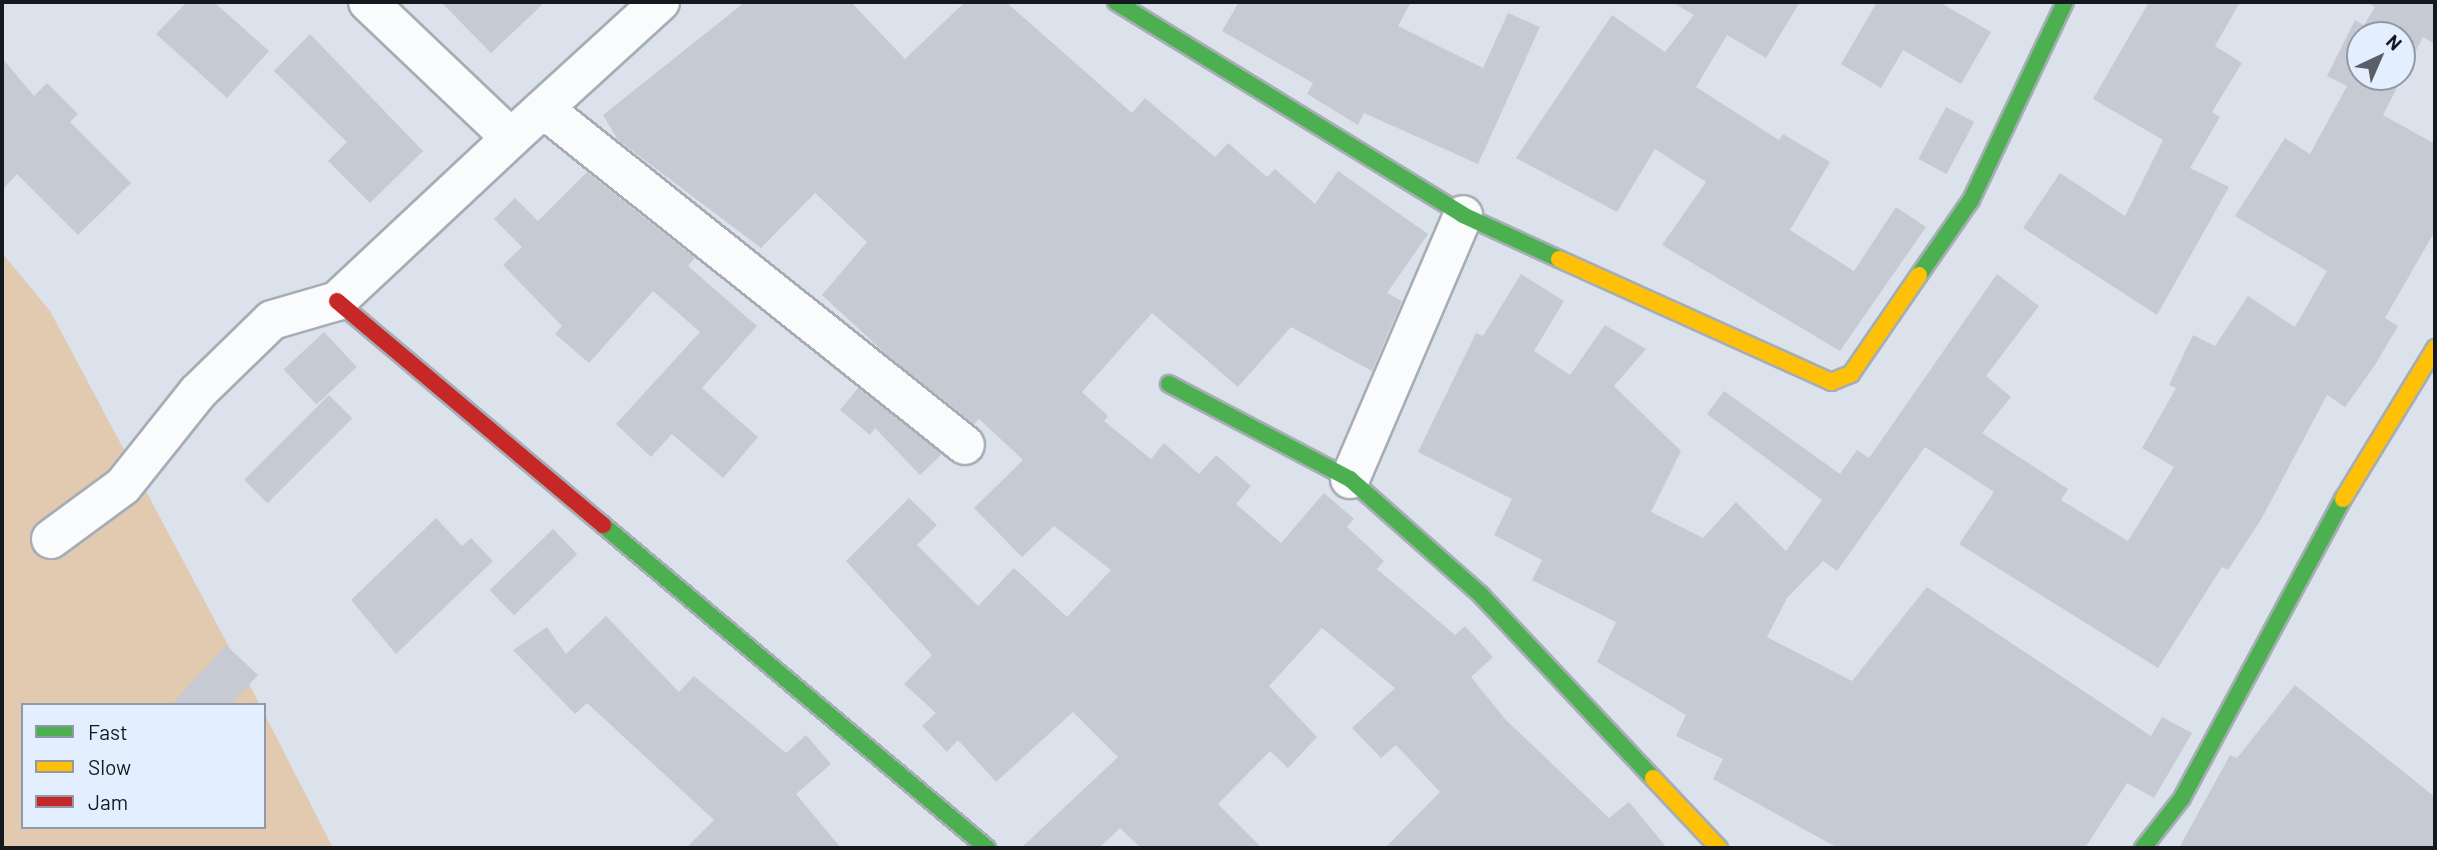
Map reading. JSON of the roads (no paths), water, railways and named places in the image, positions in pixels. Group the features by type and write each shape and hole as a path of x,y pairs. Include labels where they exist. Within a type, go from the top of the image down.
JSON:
{"street":[{"path":"368,2 511,138"},
{"path":"51,539 123,486 198,392 272,320 337,301 660,2"},
{"path":"1116,2 1463,215 1810,377 1840,380 1851,374 1971,200 2065,2"},
{"path":"545,110 965,445"},
{"path":"1350,479 1463,215"},
{"path":"337,301 987,848"},
{"path":"2143,848 2182,798 2367,455 2435,348"},
{"path":"1169,384 1350,479 1481,595 1719,848"}]}
